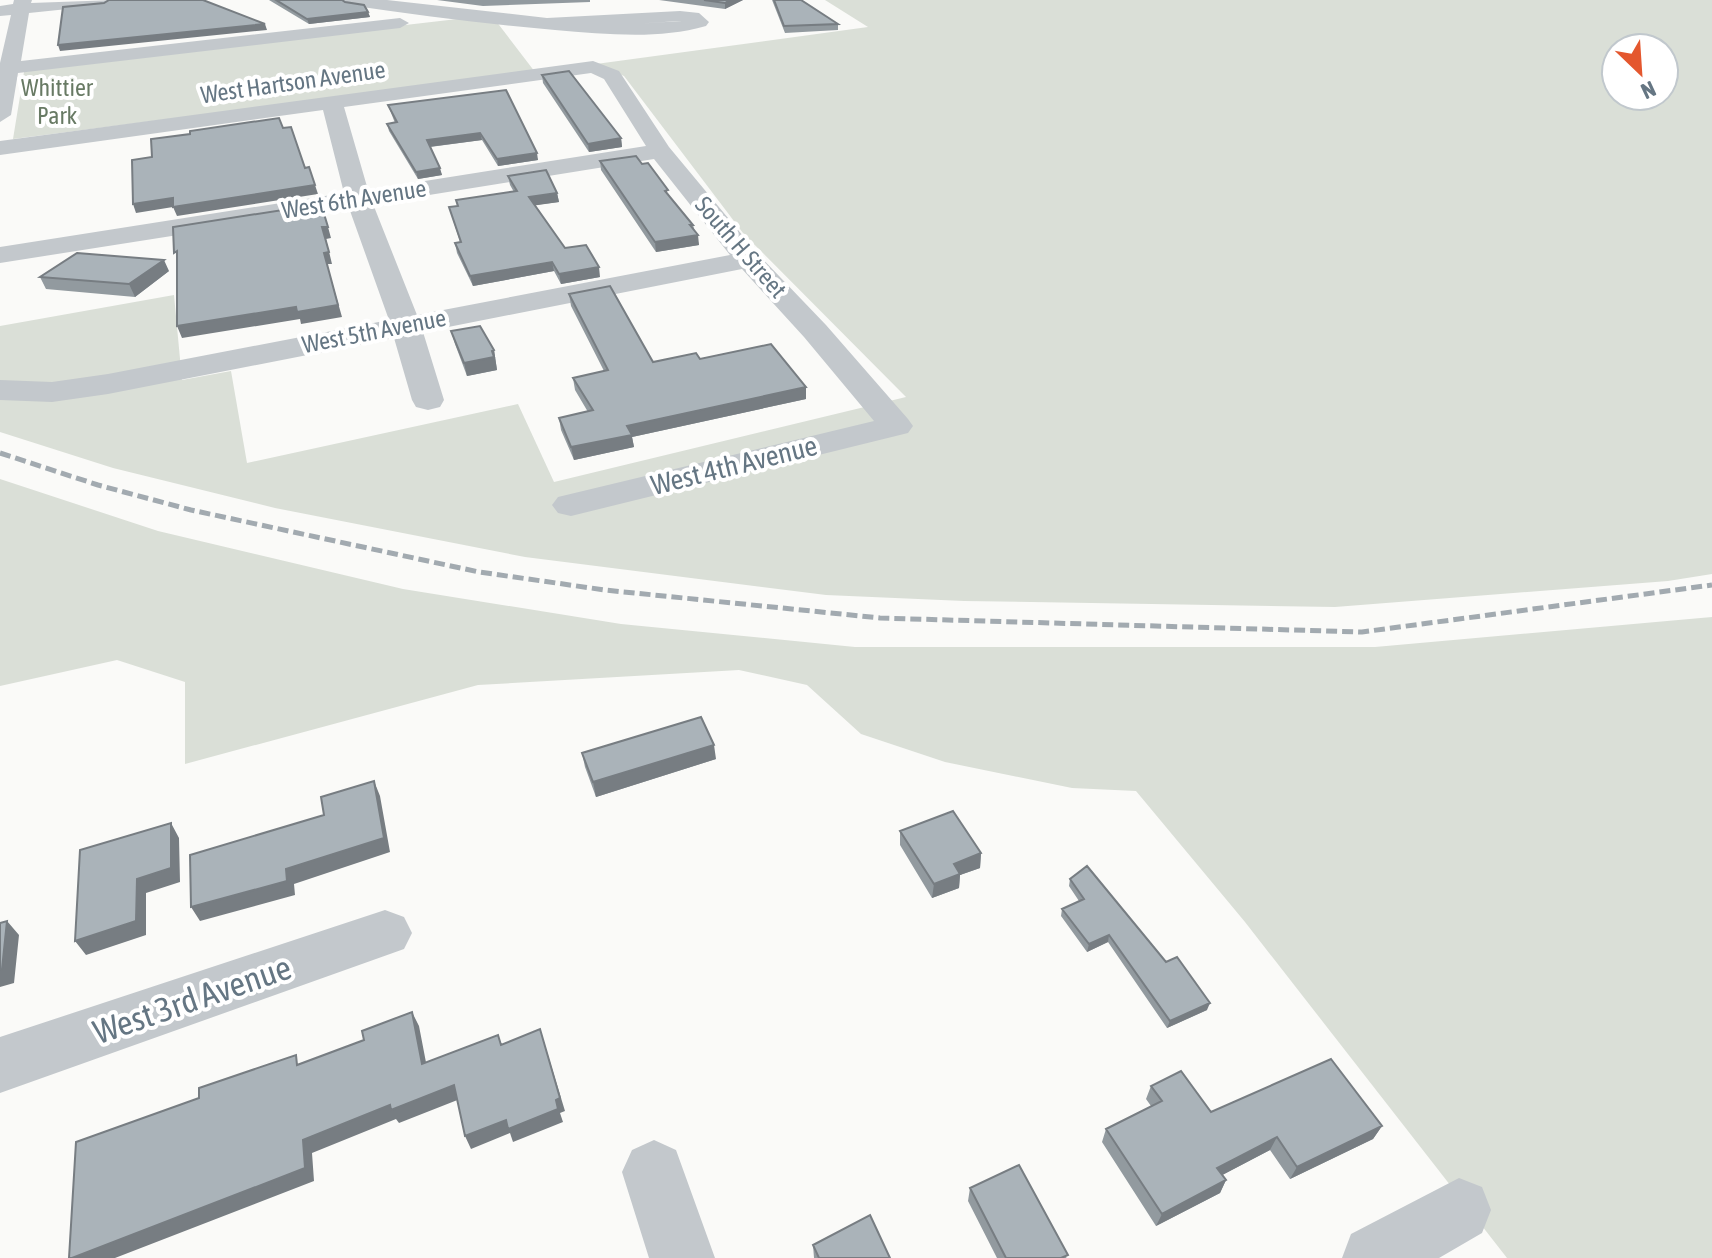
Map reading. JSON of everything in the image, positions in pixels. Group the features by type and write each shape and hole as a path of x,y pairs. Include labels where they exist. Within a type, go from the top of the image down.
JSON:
{"street":[{"path":"0,11 23,4 106,0"},
{"path":"348,0 468,15 550,23 638,30 685,28 700,22 693,17 680,16 550,23"},
{"path":"0,115 5,68 23,4"},
{"path":"5,68 468,15"},
{"name":"West Hartson Avenue","path":"0,148 593,67"},
{"name":"South H Street","path":"593,67 612,75 660,151 748,260 815,331 896,426"},
{"path":"332,104 358,198 406,325 428,400"},
{"name":"West 6th Avenue","path":"0,255 660,151"},
{"name":"West 5th Avenue","path":"0,390 52,392 108,384 748,260"},
{"name":"West 4th Avenue","path":"571,505 896,426"},
{"name":"West 3rd Avenue","path":"0,1065 385,933"},
{"path":"654,1172 682,1258"},
{"path":"1375,1258 1459,1210"}],"green space":[{"path":"825,0 1712,0 1712,574 1668,581 1335,607 964,601 826,595 525,557 275,508 113,468 0,432 0,326 174,295 182,380 231,371 247,463 518,404 554,482 906,397 743,233 624,76 596,64 868,27"},
{"name":"Whittier Park","path":"466,18 496,21 535,72 13,139 24,72 35,68"},
{"path":"0,479 158,531 403,589 621,624 855,647 1375,647 1712,617 1712,1258 1507,1258 1245,922 1136,791 1072,788 945,762 861,734 807,685 739,670 478,685 185,764 185,682 117,660 0,686"}],"building":[{"path":"109,0 203,0 265,24 58,45 63,7"},
{"path":"276,0 342,0 364,5 368,12 307,19"},
{"path":"774,0 801,0 838,24 784,26"},
{"path":"569,71 621,138 588,144 542,75"},
{"path":"506,90 537,153 497,159 480,133 427,140 440,168 416,172 387,124 397,122 388,105"},
{"path":"279,118 283,128 291,127 305,168 309,167 315,185 173,207 173,198 133,204 132,160 152,157 151,139"},
{"path":"636,156 642,164 648,163 698,235 655,242 600,161"},
{"path":"546,170 557,193 529,197 565,248 586,245 599,267 559,274 552,262 470,276 455,243 461,242 449,207 458,206 456,200 517,191 508,176"},
{"path":"321,204 328,227 322,227 329,252 324,253 338,305 297,312 296,307 177,326 177,251 174,253 173,227"},
{"path":"77,253 164,260 129,284 40,277"},
{"path":"610,286 653,362 696,353 700,359 771,344 806,387 627,426 632,435 571,447 559,418 593,410 573,378 608,370 569,294"},
{"path":"480,326 494,350 494,357 464,363 451,331"},
{"path":"701,717 714,745 593,782 582,753"},
{"path":"374,781 384,838 286,869 287,881 191,907 190,855 324,815 321,797"},
{"path":"953,811 981,853 954,864 960,874 934,884 900,831"},
{"path":"171,823 171,868 137,879 136,921 75,941 80,850"},
{"path":"1087,866 1166,962 1177,957 1210,1003 1170,1021 1109,935 1089,944 1062,909 1084,899 1070,879"},
{"path":"7,921 2,969 0,970 0,923"},
{"path":"412,1012 422,1064 498,1035 501,1045 540,1029 560,1098 556,1100 558,1109 508,1129 506,1120 465,1136 454,1085 391,1110 390,1105 303,1140 305,1168 69,1258 76,1142 199,1098 199,1088 296,1055 297,1065 364,1040 362,1031"},
{"path":"1331,1059 1382,1126 1297,1167 1277,1137 1217,1168 1226,1180 1162,1214 1106,1129 1162,1101 1151,1086 1181,1071 1211,1112"},
{"path":"1019,1165 1068,1255 1061,1258 1006,1258 970,1188"},
{"path":"870,1215 890,1258 819,1258 813,1245"}],"railway":[{"path":"0,453 98,485 191,510 479,572 605,590 880,618 1362,632 1712,585"}]}
